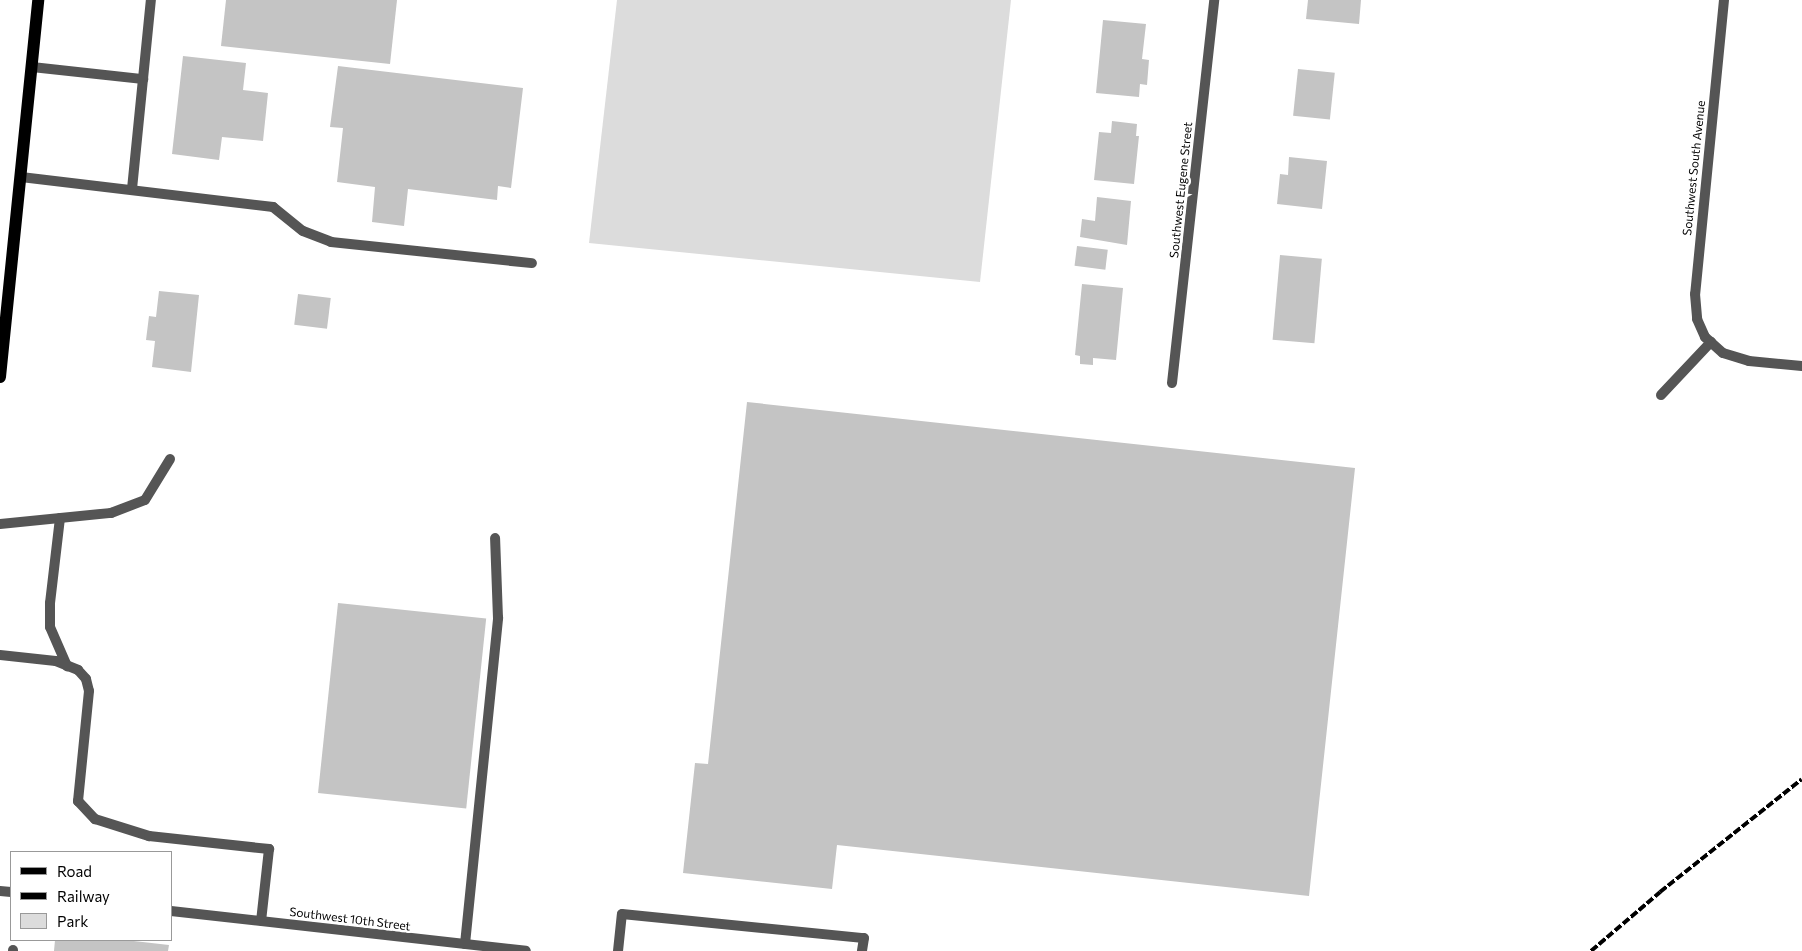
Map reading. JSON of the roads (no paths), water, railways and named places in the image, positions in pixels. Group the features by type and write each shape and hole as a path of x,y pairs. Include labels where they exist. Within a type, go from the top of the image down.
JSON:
{"main road":[{"path":"0,377 38,0"}],"street":[{"path":"132,189 151,0"},
{"name":"Southwest Eugene Street","path":"1172,383 1214,0"},
{"name":"Southwest South Avenue","path":"1708,339 1698,319 1695,294 1724,0"},
{"path":"32,67 143,79"},
{"path":"21,177 273,207 303,231 331,242 532,263"},
{"path":"1661,395 1708,339 1723,353 1749,361 1802,366"},
{"path":"0,524 110,513 145,500 170,459"},
{"path":"60,518 50,603 50,627 67,666"},
{"path":"465,944 498,618 495,538"},
{"path":"0,655 56,661 78,670 86,679 89,691 78,801 95,819 148,836 269,849 261,921"},
{"name":"Southwest 10th Street","path":"172,911 526,951"},
{"path":"618,951 622,914 864,938 862,951"}],"railway":[{"path":"1591,951 1660,892 1802,779"}]}
